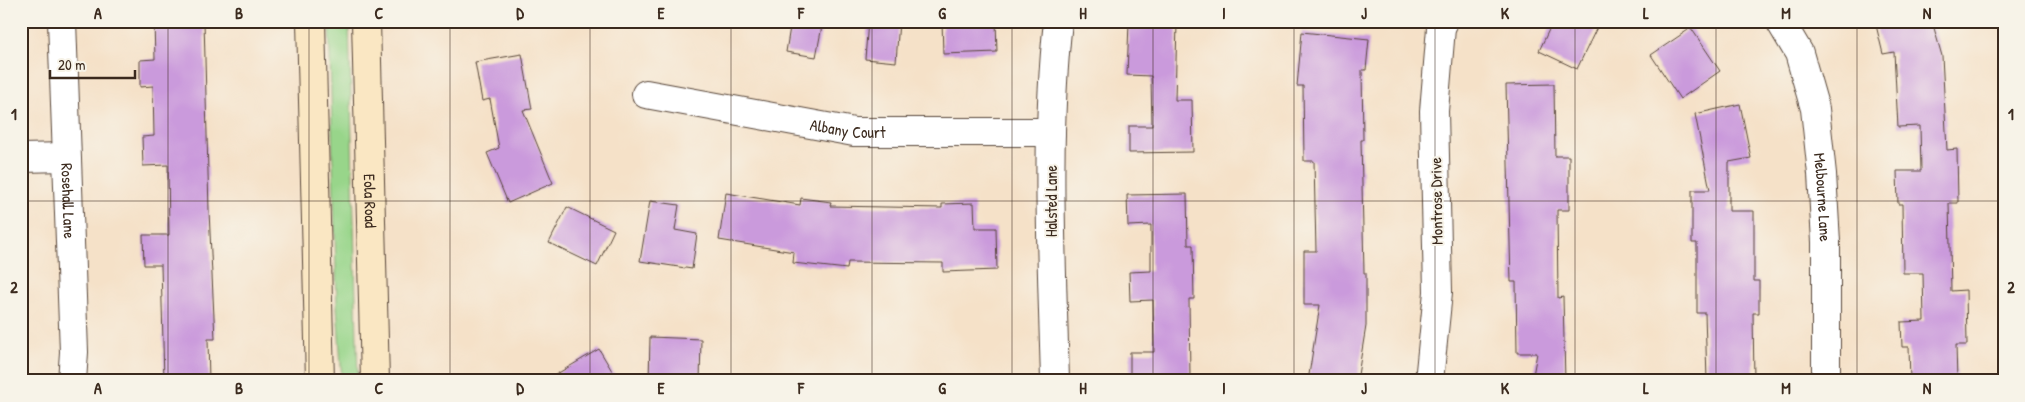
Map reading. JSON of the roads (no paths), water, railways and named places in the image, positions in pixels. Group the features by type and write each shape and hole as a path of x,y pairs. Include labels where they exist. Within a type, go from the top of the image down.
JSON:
{"street":[{"name":"Rosehall Lane","path":"62,21 74,352 72,381"},
{"path":"311,21 320,381"},
{"name":"Eola Road","path":"366,21 375,381"},
{"name":"Halsted Lane","path":"1055,381 1050,200 1051,132 1058,21"},
{"name":"Montrose Drive","path":"1429,381 1438,292 1434,111 1441,28 1444,21"},
{"name":"Melbourne Lane","path":"1780,21 1799,53 1815,109 1822,174 1826,242 1826,381"},
{"name":"Albany Court","path":"646,94 854,132 1051,132"},
{"path":"21,158 66,157"}]}
